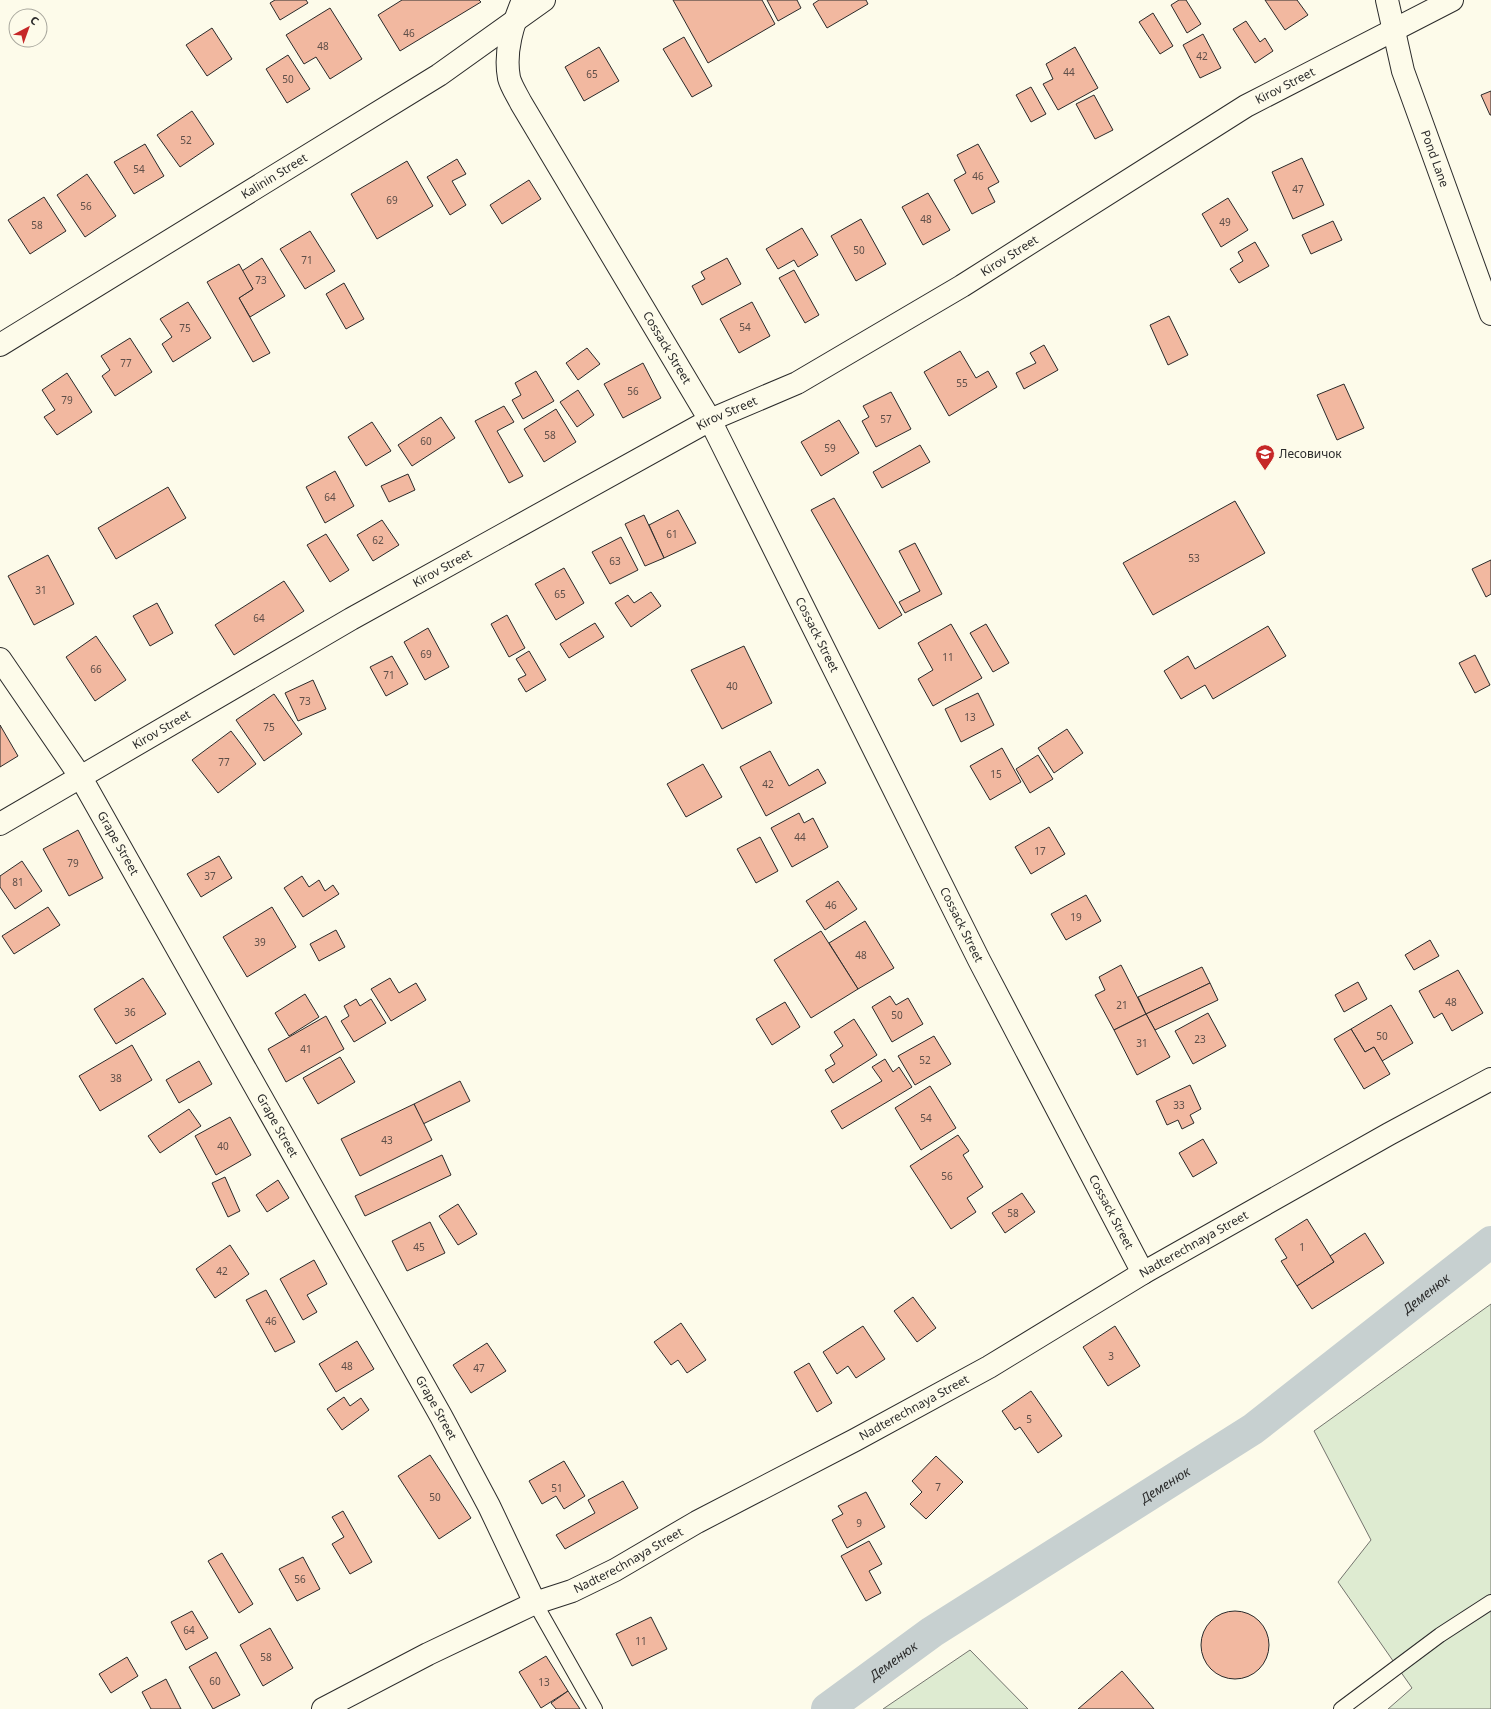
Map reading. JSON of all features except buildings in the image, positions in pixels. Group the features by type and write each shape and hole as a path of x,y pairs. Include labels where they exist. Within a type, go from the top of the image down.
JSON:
{"street":[{"name":"Cossack Street","path":"523,0 514,21 507,54 509,79 521,103 710,420 979,960 1143,1273"},
{"name":"Kalinin Street","path":"0,345 439,76 544,0"},
{"name":"Pond Lane","path":"1387,0 1395,29 1403,71 1491,314"},
{"name":"Kirov Street","path":"0,824 351,619 710,420 797,383 962,286 1246,106 1452,0"},
{"name":"Grape Street","path":"0,659 80,776 441,1416 489,1506 535,1603"},
{"name":"Nadterechnaya Street","path":"323,1709 428,1654 535,1603 572,1591 615,1570 697,1522 855,1440 989,1367 1143,1273 1389,1134 1491,1079"}],"lane":[{"path":"1341,1709 1440,1635 1491,1602"},
{"path":"535,1603 595,1709"}],"green space":[{"path":"1491,1304 1491,1709 1388,1709 1412,1688 1338,1582 1371,1540 1314,1431"},
{"path":"970,1650 1028,1709 883,1709"}],"waterway":[{"name":"Деменюк","path":"827,1709 932,1632 1253,1429 1491,1242"}],"place":[{"name":"Лесовичок","path":"1265,471"}]}
